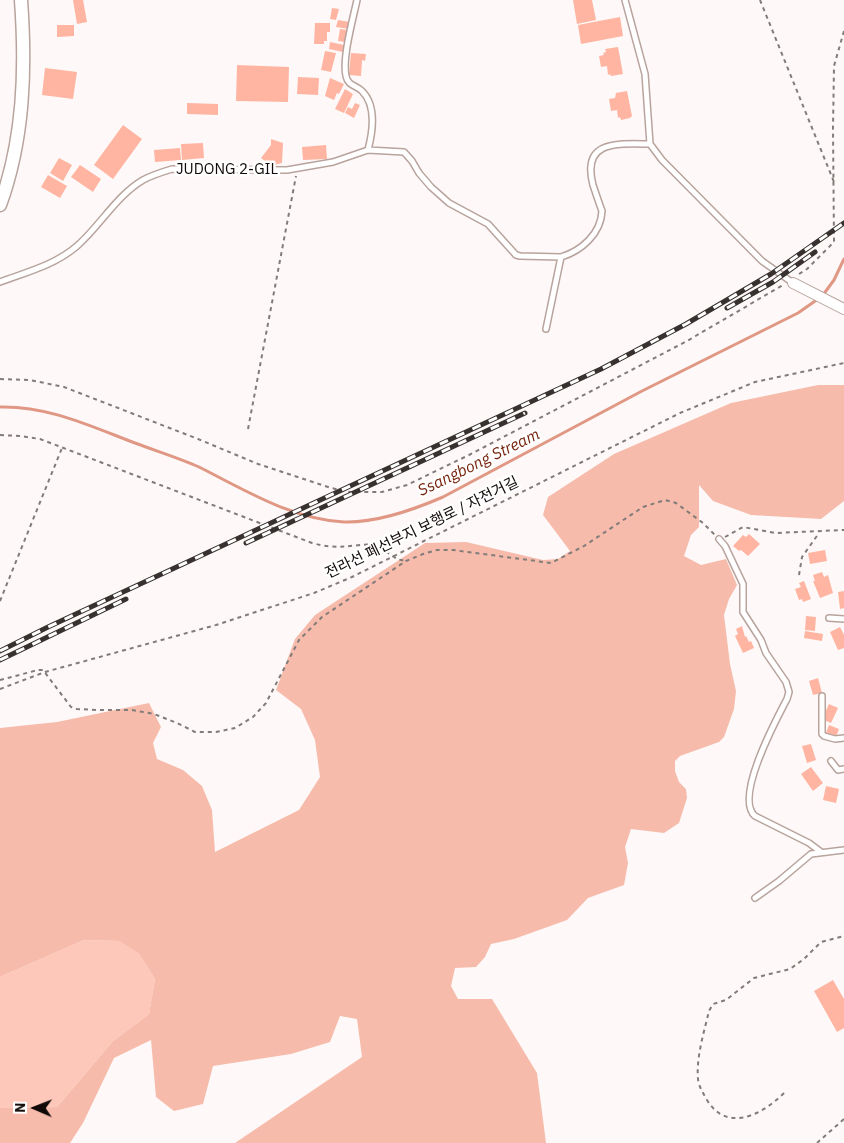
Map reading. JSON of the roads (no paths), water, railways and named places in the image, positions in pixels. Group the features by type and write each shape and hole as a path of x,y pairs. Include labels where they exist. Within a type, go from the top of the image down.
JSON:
{"street":[{"path":"0,205 13,162 21,118 23,73 21,0"},
{"path":"790,282 841,308"}],"lane":[{"path":"357,0 346,59 346,74 349,83 361,89 364,93 370,108 373,128 368,150"},
{"path":"625,0 645,74 650,144 662,160 762,261 790,282"},
{"name":"JUDONG 2-GIL","path":"0,282 42,267 65,255 77,246 134,186 157,174 172,169 297,169 333,162 368,150 404,152 425,181 449,204 488,224 511,252 516,255 561,257 576,252 583,246 600,222 602,212 593,186 592,170 592,160 597,151 618,145 650,144"},
{"path":"546,329 561,257"},
{"path":"719,540 725,546 743,584 743,612 761,640 766,653 786,682 789,692 759,757 749,798 750,809 755,816 809,843 821,852"},
{"path":"830,618 844,619"},
{"path":"822,696 822,734 835,739 844,738"},
{"path":"831,762 838,770 844,769"},
{"path":"755,898 811,854 844,850"}],"waterway":[{"name":"Ssangbong Stream","path":"823,295 834,280 844,259"},
{"name":"Ssangbong Stream","path":"0,407 35,410 69,418 199,467 251,494 287,509 324,520 356,522 382,518 407,511 443,497 642,391 798,313 818,299"}],"railway":[{"path":"0,651 601,369 686,324 771,274 844,223"},
{"path":"727,308 773,282 815,252"},
{"path":"246,543 525,413"},
{"path":"0,660 126,599"}]}
